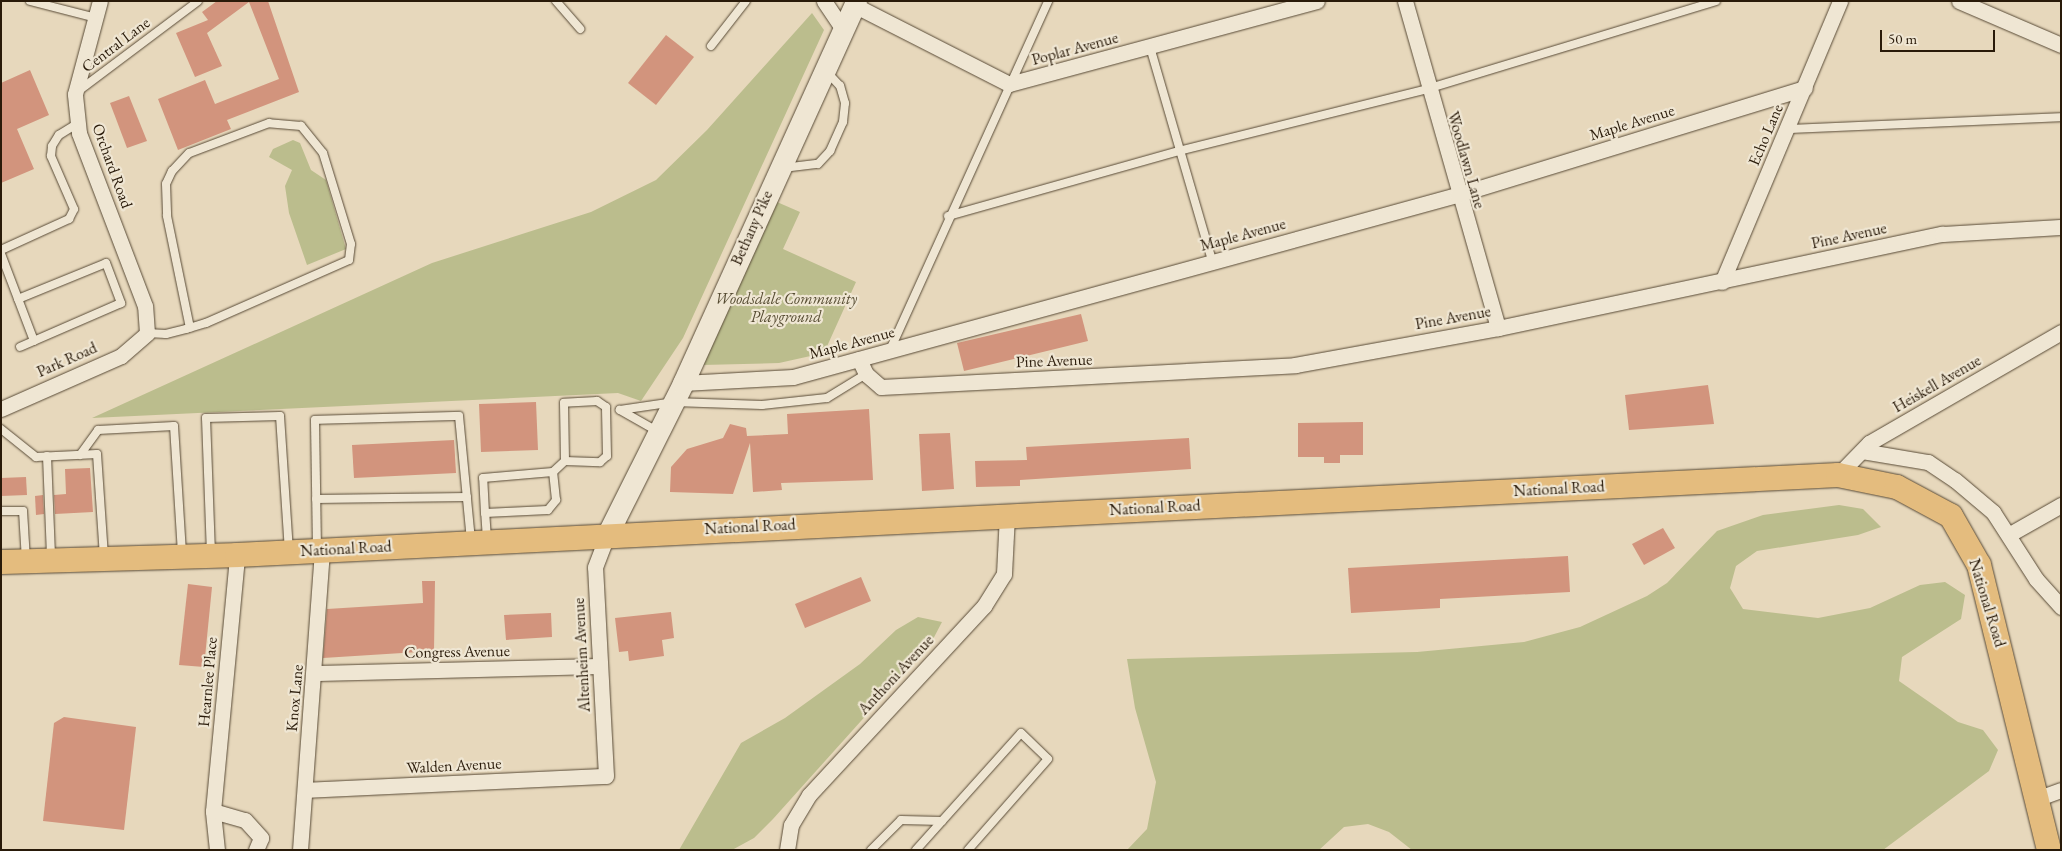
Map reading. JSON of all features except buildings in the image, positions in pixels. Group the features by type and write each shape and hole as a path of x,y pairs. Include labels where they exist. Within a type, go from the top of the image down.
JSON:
{"main road":[{"name":"Bethany Pike","path":"607,534 683,383 778,168 855,3"},
{"name":"National Road","path":"1,562 237,555 607,534 1838,475 1897,487 1951,516 1979,565 2050,794 2049,850"}],"street":[{"name":"Orchard Road","path":"100,1 75,94 78,123 145,306 146,336"},
{"path":"824,1 843,29"},
{"name":"Poplar Avenue","path":"1009,84 1317,1"},
{"name":"Woodlawn Lane","path":"1405,1 1457,195 1498,328"},
{"name":"Echo Lane","path":"1722,282 1840,1"},
{"path":"1959,1 2061,45"},
{"path":"855,3 1009,84"},
{"name":"Maple Avenue","path":"683,383 793,377 1457,195 1805,88"},
{"name":"Pine Avenue","path":"866,374 882,387 1295,365 1498,328 1942,234 2061,227"},
{"name":"Heiskell Avenue","path":"1838,475 1869,443 2061,332"},
{"name":"Park Road","path":"1,409 121,356 146,336"},
{"path":"859,359 866,374"},
{"path":"1862,451 1928,462 1993,512 2010,534 2036,579 2061,607"},
{"path":"2010,534 2061,504"},
{"name":"Anthoni Avenue","path":"788,850 791,825 810,795 984,606 1004,574 1006,515"},
{"name":"Altenheim Avenue","path":"606,776 595,567 607,534"},
{"name":"Knox Lane","path":"300,850 315,673 319,550"},
{"name":"Hearnlee Place","path":"217,850 214,812 237,555"},
{"name":"Congress Avenue","path":"315,673 600,666"},
{"name":"Walden Avenue","path":"305,790 606,776"},
{"path":"214,812 245,820 261,838 256,850"}],"lane":[{"path":"30,1 96,18"},
{"name":"Central Lane","path":"75,94 198,1"},
{"path":"556,1 580,29"},
{"path":"711,46 746,1"},
{"path":"889,351 948,216 1048,1"},
{"path":"948,216 1179,151 1428,90 1716,1"},
{"path":"1150,47 1212,261"},
{"path":"778,168 804,169 818,164 830,151 843,122 845,103 840,86 824,68"},
{"path":"1788,128 2061,117"},
{"path":"1,250 69,219 74,209 51,156 52,146 59,135 78,123"},
{"path":"146,336 166,334 190,328 349,260 351,244 323,153 301,126 268,123 189,153 172,171 166,184 167,216 190,328"},
{"path":"1,254 34,340"},
{"path":"18,299 106,263 121,303 20,347"},
{"path":"620,410 674,402 762,406 827,398 866,374"},
{"path":"565,461 564,403 597,401 606,407 620,410 659,432"},
{"path":"480,542 485,513 483,478 536,479 553,472 565,461 600,462 607,456 606,407"},
{"path":"211,556 206,418 280,416 289,552"},
{"path":"319,550 315,420 460,416 467,497 480,542"},
{"path":"597,423 606,423"},
{"path":"565,424 575,424"},
{"path":"80,455 98,430 174,426 182,556"},
{"path":"1,429 36,456 97,454 104,559"},
{"path":"598,439 606,439"},
{"path":"566,441 575,440"},
{"path":"47,456 51,561"},
{"path":"485,513 523,509 548,510 556,500 553,472"},
{"path":"316,499 467,497"},
{"path":"1,511 23,511 26,562"},
{"path":"916,850 1021,733 1048,760 968,850"},
{"path":"871,850 901,820 942,821"}],"green space":[{"path":"812,13 824,30 683,338 641,401 618,393 92,418 432,263 591,212 656,180 707,130"},
{"path":"293,140 300,143 311,170 326,180 346,249 307,265 289,213 285,186 292,170 269,157 273,149"},
{"name":"Woodsdale Community Playground","path":"777,202 800,212 783,249 856,282 824,353 779,363 702,365"},
{"path":"1839,505 1863,509 1881,527 1858,535 1757,551 1736,566 1730,588 1743,609 1818,618 1870,608 1920,585 1945,582 1965,595 1961,619 1902,657 1899,681 1958,722 1983,730 1998,750 1989,771 1883,850 1412,850 1389,832 1368,824 1344,827 1319,850 1127,850 1147,829 1156,782 1135,708 1127,659 1417,652 1524,642 1580,627 1647,596 1667,583 1717,531 1763,515"},
{"path":"918,617 942,622 931,643 754,838 732,850 679,850 741,743 785,718 860,664 896,630"}]}
